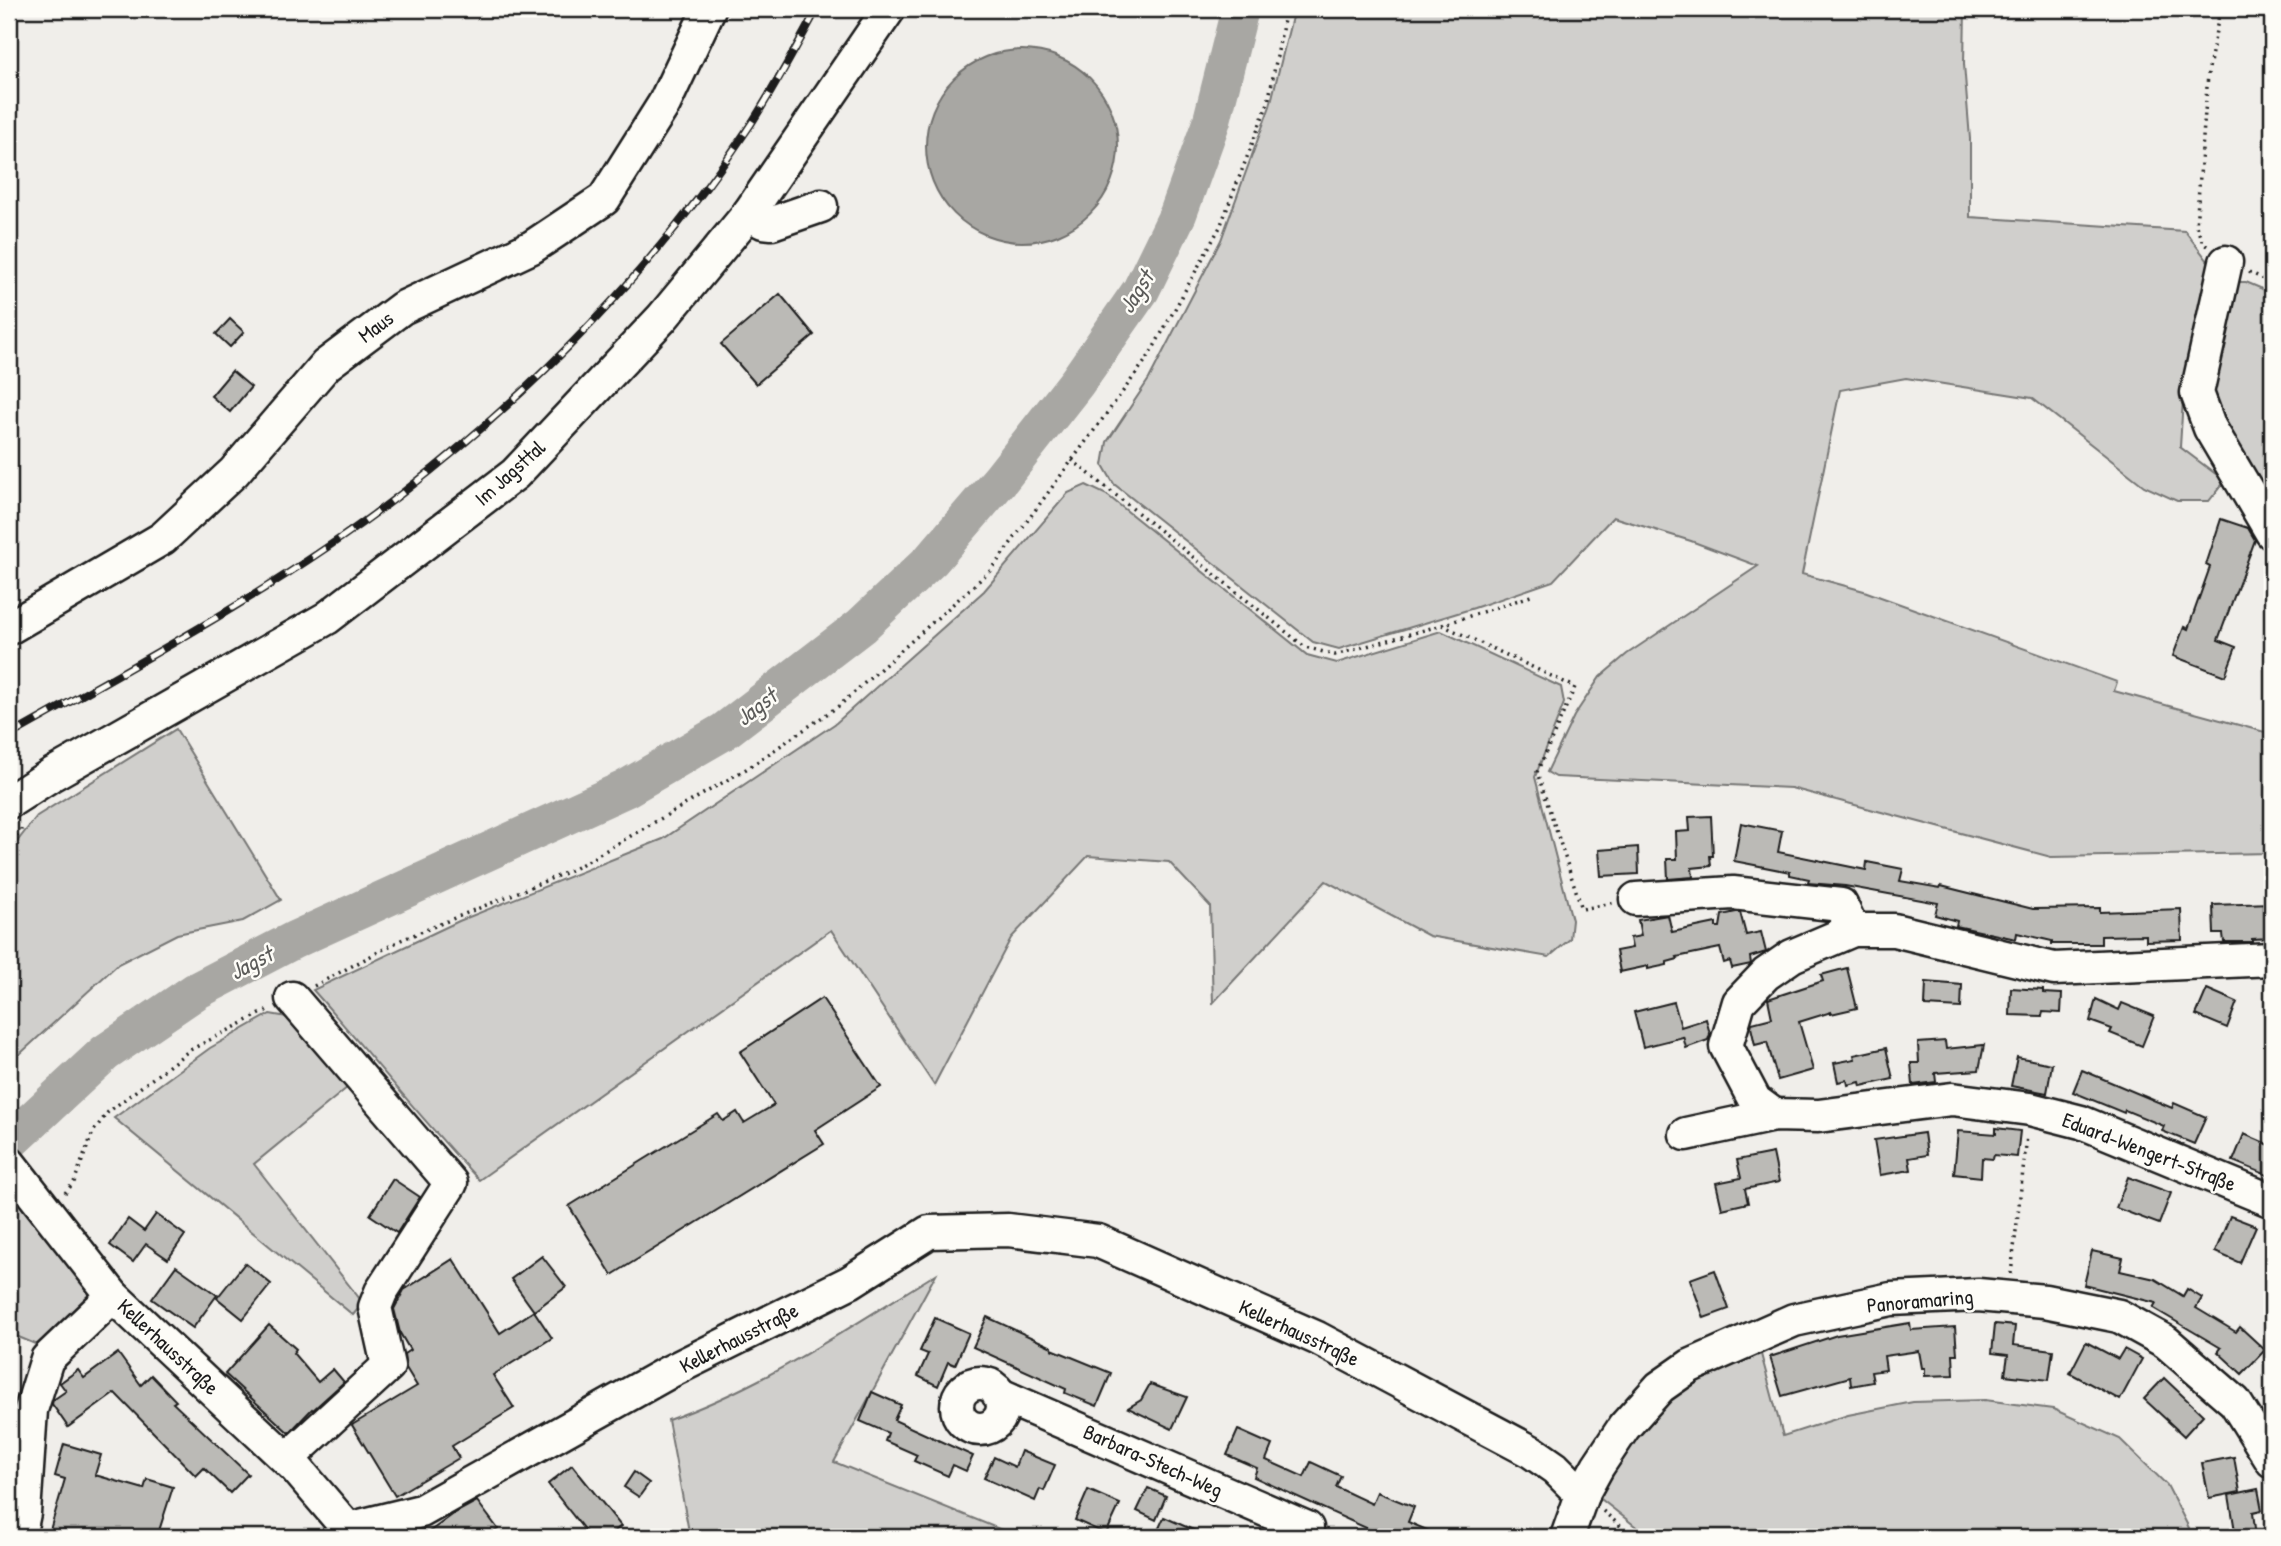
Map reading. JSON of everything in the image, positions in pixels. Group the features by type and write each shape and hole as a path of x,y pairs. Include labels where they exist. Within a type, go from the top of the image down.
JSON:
{"street":[{"name":"Maus","path":"9,628 163,538 234,472 326,365 402,308 532,247 604,199 664,104 709,9"},
{"name":"Im Jagsttal","path":"9,802 51,775 327,618 515,474 663,318 749,213 889,9"},
{"path":"749,213 763,222 772,223 821,206"},
{"path":"2215,252 2197,393 2210,428 2272,533"},
{"path":"1636,899 1733,893 1840,905 1853,930"},
{"path":"1774,1115 1755,1101 1726,1046 1739,1002 1766,974 1792,956 1853,930 1894,930 2054,969 2272,959"},
{"path":"287,1459 388,1366 375,1307 381,1292 451,1183 292,998"},
{"name":"Eduard-Wengert-Straße","path":"1686,1135 1774,1115 1818,1116 1952,1099 2030,1109 2081,1122 2272,1201"},
{"name":"Kellerhausstraße","path":"9,1163 113,1296 287,1459 343,1533 421,1511 669,1373 850,1282 929,1232 1008,1230 1098,1241 1329,1345 1532,1452 1555,1468 1582,1495"},
{"name":"Panoramaring","path":"1567,1537 1582,1495 1624,1427 1660,1387 1690,1366 1794,1320 1891,1299 1978,1295 2045,1301 2119,1316 2166,1342 2235,1402 2272,1461"},
{"path":"19,1537 24,1513 31,1410 47,1359 113,1296"},
{"name":"Barbara-Stech-Weg","path":"998,1394 1313,1534"}],"path":[{"path":"40,1203 74,1182 93,1132 108,1112 190,1050 401,940 572,870 748,768 840,705 991,570 1149,356 1220,227 1268,103 1286,9"},
{"path":"2215,252 2196,226 2208,74 2220,9"},
{"path":"1072,460 1305,647 1335,655 1442,625 1534,595"},
{"path":"1442,625 1575,687 1537,772 1582,909 1636,899"},
{"path":"2009,1298 2030,1109"},
{"path":"1582,1495 1633,1537"}],"shaded area":[{"path":"1294,9 1965,9 1964,64 1970,139 1970,217 2185,231 2214,269 2183,399 2180,447 2225,481 2209,501 2177,501 2144,486 2032,398 1906,378 1840,390 1802,574 1864,591 2117,682 2114,691 2272,734 2272,853 2051,857 1791,788 1556,777 1547,772 1574,716 1600,677 1627,654 1758,566 1691,541 1613,517 1553,581 1339,649 1313,642 1114,484 1103,465 1107,442 1149,379 1221,240 1270,106"},
{"path":"1022,50 1059,57 1090,78 1111,109 1118,146 1111,183 1090,214 1059,235 1022,242 985,235 954,214 933,183 926,146 933,109 954,78 985,57"},
{"path":"2235,282 2246,282 2272,293 2272,496 2261,498 2208,402"},
{"path":"1086,485 1107,495 1307,655 1337,663 1441,631 1561,687 1564,703 1535,777 1572,920 1570,939 1549,957 1429,936 1326,881 1213,1003 1210,906 1169,862 1088,856 1011,938 934,1085 831,930 479,1180 313,990 459,921 663,839 836,723 984,591 1068,493"},
{"path":"176,729 281,900 243,921 177,934 118,964 9,1064 9,852 37,816"},
{"path":"270,1014 293,1018 353,1083 254,1164 363,1303 353,1315 114,1118 210,1048"},
{"path":"24,1196 97,1289 40,1346 9,1333 9,1212"},
{"path":"936,1274 834,1462 1019,1537 690,1537 668,1420 772,1373"},
{"path":"1758,1343 1783,1436 1848,1415 1913,1402 1985,1400 2053,1409 2120,1439 2167,1485 2189,1528 2187,1537 1649,1537 1592,1492 1628,1437 1693,1375"}],"building":[{"path":"780,294 814,335 756,384 721,344"},
{"path":"230,319 244,332 230,347 216,334"},
{"path":"232,371 251,387 230,412 211,396"},
{"path":"2221,519 2248,528 2255,540 2218,640 2236,647 2225,676 2173,656 2184,627 2188,629 2210,567 2206,565"},
{"path":"1711,816 1711,866 1692,868 1693,877 1668,879 1667,859 1677,859 1676,832 1690,831 1689,817"},
{"path":"1741,823 1782,831 1778,852 1866,870 1867,862 1903,869 1900,881 1940,888 1941,886 2033,909 2100,908 2100,912 2181,909 2182,940 2146,941 2146,935 2101,936 2101,944 2052,944 2052,941 2017,933 2016,939 1956,926 1957,921 1935,915 1938,903 1845,886 1808,883 1809,879 1790,875 1790,872 1734,861"},
{"path":"1638,847 1639,874 1601,876 1599,850"},
{"path":"2272,903 2272,938 2252,939 2252,942 2224,942 2223,934 2214,934 2213,905"},
{"path":"1740,912 1746,935 1761,932 1766,952 1750,957 1751,964 1732,968 1730,961 1724,963 1720,948 1677,957 1678,959 1667,962 1667,965 1620,972 1616,951 1632,948 1630,938 1641,936 1638,920 1668,915 1672,932 1716,923 1716,927 1720,927 1722,915"},
{"path":"1847,968 1857,1008 1831,1012 1799,1022 1813,1070 1778,1080 1767,1042 1755,1045 1752,1023 1772,1018 1768,999 1823,981 1821,975"},
{"path":"1926,982 1962,985 1961,1008 1925,1006"},
{"path":"2011,988 2062,994 2061,1013 2043,1012 2042,1016 2010,1015"},
{"path":"2207,989 2237,1002 2227,1028 2196,1015"},
{"path":"822,998 881,1087 815,1130 824,1144 612,1275 569,1206 718,1114 723,1121 737,1112 744,1123 774,1105 740,1052"},
{"path":"2096,999 2119,1010 2122,1003 2154,1016 2142,1046 2110,1033 2112,1029 2090,1021"},
{"path":"1674,1002 1681,1027 1706,1019 1710,1034 1708,1040 1686,1048 1683,1036 1643,1047 1634,1012"},
{"path":"1945,1041 1946,1049 1984,1045 1979,1070 1935,1073 1936,1082 1913,1085 1911,1063 1919,1063 1918,1043"},
{"path":"1886,1048 1893,1079 1861,1086 1860,1082 1848,1085 1847,1080 1838,1082 1834,1063 1855,1059 1854,1055"},
{"path":"2017,1057 2052,1064 2047,1093 2011,1086"},
{"path":"2082,1070 2172,1108 2174,1103 2206,1117 2194,1144 2162,1131 2164,1126 2073,1092"},
{"path":"1996,1128 2020,1131 2017,1157 1994,1155 1993,1159 1982,1158 1981,1177 1954,1174 1958,1131 1996,1134"},
{"path":"1924,1133 1927,1155 1909,1158 1911,1170 1880,1175 1874,1140"},
{"path":"2244,1134 2272,1146 2272,1177 2233,1161"},
{"path":"1773,1153 1779,1182 1745,1189 1748,1203 1722,1209 1716,1183 1741,1178 1737,1160"},
{"path":"2128,1177 2171,1193 2159,1224 2116,1208"},
{"path":"393,1179 420,1197 397,1233 370,1215"},
{"path":"156,1214 185,1235 168,1259 146,1244 133,1262 110,1245 128,1219 144,1231"},
{"path":"2230,1216 2256,1226 2240,1263 2215,1252"},
{"path":"2092,1251 2123,1258 2120,1271 2155,1279 2183,1296 2187,1289 2202,1298 2196,1308 2236,1332 2240,1327 2265,1350 2242,1374 2218,1352 2221,1348 2153,1308 2156,1303 2084,1285"},
{"path":"542,1256 566,1287 534,1311 511,1279"},
{"path":"453,1259 500,1333 534,1311 552,1338 493,1375 514,1408 452,1446 459,1458 395,1496 352,1425 417,1386 406,1368 404,1354 410,1350 400,1333 394,1309 404,1290"},
{"path":"245,1263 271,1284 243,1319 217,1298"},
{"path":"176,1266 217,1295 193,1328 152,1299"},
{"path":"1715,1270 1729,1309 1704,1318 1690,1279"},
{"path":"987,1317 1052,1349 1111,1373 1097,1406 973,1347"},
{"path":"935,1318 969,1333 955,1365 948,1362 938,1386 918,1376 928,1354 920,1351"},
{"path":"1910,1323 1911,1330 1955,1327 1957,1354 1953,1354 1954,1375 1925,1376 1919,1351 1884,1356 1886,1370 1871,1372 1873,1382 1851,1386 1850,1377 1782,1396 1770,1357 1837,1335"},
{"path":"1995,1324 2015,1326 2013,1345 2053,1350 2049,1380 2005,1375 2008,1355 1992,1353"},
{"path":"269,1325 296,1349 293,1353 318,1382 333,1369 344,1382 289,1433 225,1374"},
{"path":"2086,1342 2118,1359 2124,1349 2142,1359 2120,1400 2070,1373"},
{"path":"118,1353 141,1385 151,1375 176,1401 173,1403 248,1474 230,1493 204,1468 196,1476 115,1393 68,1427 52,1404 53,1400 66,1391 60,1383 78,1370 84,1378"},
{"path":"2164,1378 2203,1415 2184,1436 2144,1399"},
{"path":"1150,1384 1187,1397 1172,1429 1128,1408 1141,1400"},
{"path":"872,1392 901,1405 894,1420 973,1456 966,1471 953,1465 948,1476 914,1461 917,1455 885,1441 888,1433 860,1421"},
{"path":"1238,1430 1272,1445 1266,1460 1304,1477 1311,1462 1341,1476 1336,1487 1372,1504 1377,1492 1414,1507 1408,1522 1443,1537 1386,1537 1254,1477 1257,1468 1227,1455"},
{"path":"64,1444 101,1455 95,1475 144,1489 147,1479 173,1487 157,1537 48,1537 65,1479 55,1476"},
{"path":"1021,1451 1055,1465 1044,1491 1040,1489 1035,1501 984,1478 994,1457 1015,1467"},
{"path":"2234,1457 2240,1492 2209,1498 2202,1463"},
{"path":"572,1465 621,1526 607,1537 590,1537 548,1484"},
{"path":"634,1472 649,1483 639,1497 624,1487"},
{"path":"1148,1488 1166,1496 1156,1520 1137,1511"},
{"path":"2258,1489 2262,1510 2253,1512 2256,1537 2236,1537 2229,1495"},
{"path":"1088,1490 1120,1504 1106,1534 1075,1520"},
{"path":"477,1501 498,1529 487,1537 422,1537 455,1513"},
{"path":"1164,1517 1209,1537 1155,1537"}],"waterway":[{"name":"Jagst","path":"9,1142 105,1053 196,991 294,940 625,789 723,732 861,626 931,560 1000,480 1077,382 1141,290 1178,214 1212,120 1240,9"}],"railway":[{"path":"9,736 259,592 401,494 499,413 591,324 676,227 751,124 817,9"}]}
